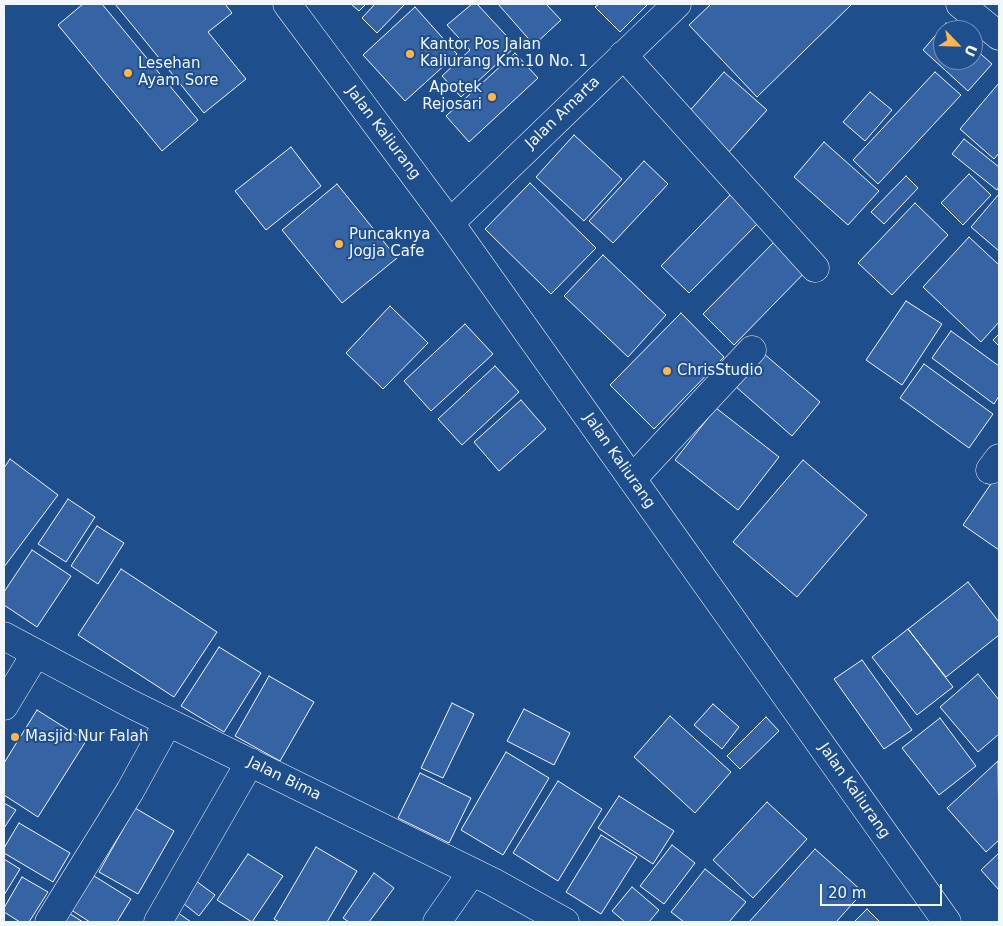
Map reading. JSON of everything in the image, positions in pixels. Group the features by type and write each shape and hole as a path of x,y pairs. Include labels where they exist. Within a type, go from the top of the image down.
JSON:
{"street":[{"name":"Jalan Kaliurang","path":"287,4 450,223 948,922"},
{"name":"Jalan Amarta","path":"450,223 677,4"},
{"path":"960,4 999,36"},
{"path":"623,55 815,268"},
{"path":"632,479 752,350"},
{"name":"Jalan Bima","path":"4,636 168,722 472,872 565,922"},
{"path":"4,706 36,653"},
{"path":"49,922 130,791 168,722"},
{"path":"158,922 250,762"},
{"path":"437,922 472,872"}],"building":[{"name":"Lesehan Ayam Sore","path":"83,4 102,4 198,120 162,151 58,25"},
{"path":"115,4 225,4 232,13 208,32 246,79 204,113"},
{"path":"351,4 366,4 359,11"},
{"path":"375,4 405,4 377,33 362,18"},
{"path":"472,4 477,4 516,46 461,97 442,76 470,50 447,25"},
{"path":"498,4 546,4 561,20 534,45"},
{"path":"599,4 648,4 620,32 595,7"},
{"path":"711,4 852,4 757,97 689,25"},
{"name":"Kantor Pos Jalan Kaliurang Km.10 No. 1","path":"415,7 457,54 405,101 363,55"},
{"path":"933,38 933,59 923,50"},
{"name":"Apotek Rejosari","path":"515,53 538,78 469,142 446,116"},
{"path":"983,56 992,64 968,91 945,70 983,70"},
{"path":"724,72 767,110 728,153 686,115"},
{"path":"935,72 961,95 878,184 853,160"},
{"path":"999,83 999,153 994,159 960,129"},
{"path":"870,92 892,110 865,141 843,122"},
{"path":"574,135 622,179 584,221 536,177"},
{"path":"964,139 999,167 999,186 997,190 952,154"},
{"path":"824,142 879,191 848,225 794,177"},
{"path":"291,147 321,186 266,230 235,191"},
{"path":"644,161 668,184 613,243 589,221"},
{"path":"969,174 991,195 963,225 941,203"},
{"path":"906,176 918,188 884,224 871,212"},
{"path":"530,183 596,248 551,294 485,229"},
{"name":"Puncaknya Jogja Cafe","path":"337,184 397,258 342,303 282,230"},
{"path":"733,192 761,220 689,293 661,266"},
{"path":"999,194 999,251 971,227"},
{"path":"915,203 948,235 892,295 858,263"},
{"path":"780,236 811,266 734,345 703,314"},
{"path":"969,237 999,265 999,322 981,342 923,287"},
{"path":"603,255 666,315 628,357 564,296"},
{"path":"906,301 942,324 902,385 866,360"},
{"path":"390,306 428,343 383,389 346,353"},
{"name":"ChrisStudio","path":"681,313 724,357 654,429 610,385"},
{"path":"465,324 493,354 431,411 404,381"},
{"path":"951,331 999,366 999,396 994,404 932,358"},
{"path":"999,334 999,346 993,340"},
{"path":"763,353 820,402 792,436 735,386"},
{"path":"924,364 993,414 969,448 900,398"},
{"path":"495,366 519,392 462,445 438,419"},
{"path":"521,400 546,429 499,471 474,442"},
{"path":"716,408 779,457 738,510 675,460"},
{"path":"10,459 58,495 4,567 4,468"},
{"path":"803,460 867,515 797,597 733,542"},
{"path":"999,472 999,550 963,525"},
{"path":"68,499 95,517 66,562 38,544"},
{"path":"97,526 124,543 98,584 71,566"},
{"path":"32,550 71,576 37,627 4,605 4,592"},
{"path":"121,569 217,632 174,697 78,635"},
{"path":"968,582 999,622 999,635 946,677 908,629"},
{"path":"908,629 953,687 917,715 872,657"},
{"path":"219,647 261,673 224,732 181,706"},
{"path":"862,660 912,730 884,749 834,679"},
{"path":"978,674 999,700 999,734 978,752 940,707"},
{"path":"269,676 314,702 280,761 235,736"},
{"path":"452,703 474,714 443,778 421,768"},
{"path":"713,704 739,727 722,749 694,725"},
{"path":"524,709 570,733 554,765 507,741"},
{"path":"37,710 86,741 38,817 4,795 4,763"},
{"path":"670,716 731,772 695,813 634,757"},
{"path":"766,717 779,731 740,769 727,756"},
{"path":"940,718 976,766 939,795 902,748"},
{"path":"506,752 549,778 503,855 461,830"},
{"path":"998,761 999,840 986,852 947,808"},
{"path":"420,773 471,798 449,843 398,818"},
{"path":"558,781 602,809 558,881 513,853"},
{"path":"619,796 674,831 653,864 598,828"},
{"path":"767,802 807,839 753,898 713,860"},
{"path":"4,803 16,810 4,828"},
{"path":"135,808 174,831 138,894 99,872"},
{"path":"19,823 70,853 53,882 4,853 4,848"},
{"path":"601,835 637,857 601,914 566,892"},
{"path":"672,845 695,863 664,904 640,886"},
{"path":"316,847 357,871 327,922 279,922 274,919"},
{"path":"815,849 863,892 836,922 749,922"},
{"path":"999,853 999,890 981,870"},
{"path":"248,854 283,876 252,922 217,900"},
{"path":"4,859 20,869 4,895"},
{"path":"705,869 746,902 729,922 684,922 671,912"},
{"path":"86,871 131,899 117,922 90,922 65,906"},
{"path":"374,873 394,888 369,922 349,922 343,918"},
{"path":"22,877 48,892 29,922 20,922 4,912 4,908"},
{"path":"192,878 215,895 199,916 178,899"},
{"path":"632,887 659,910 649,922 625,922 612,911"},
{"path":"867,909 880,922 854,922"},
{"path":"64,910 83,922 57,922"},
{"path":"177,912 191,922 170,922"}],"place":[{"name":"Kantor Pos Jalan Kaliurang Km.10 No. 1","path":"410,54"},
{"name":"Lesehan Ayam Sore","path":"128,73"},
{"name":"Apotek Rejosari","path":"492,97"},
{"name":"Puncaknya Jogja Cafe","path":"339,244"},
{"name":"ChrisStudio","path":"667,371"},
{"name":"Masjid Nur Falah","path":"15,737"}]}
